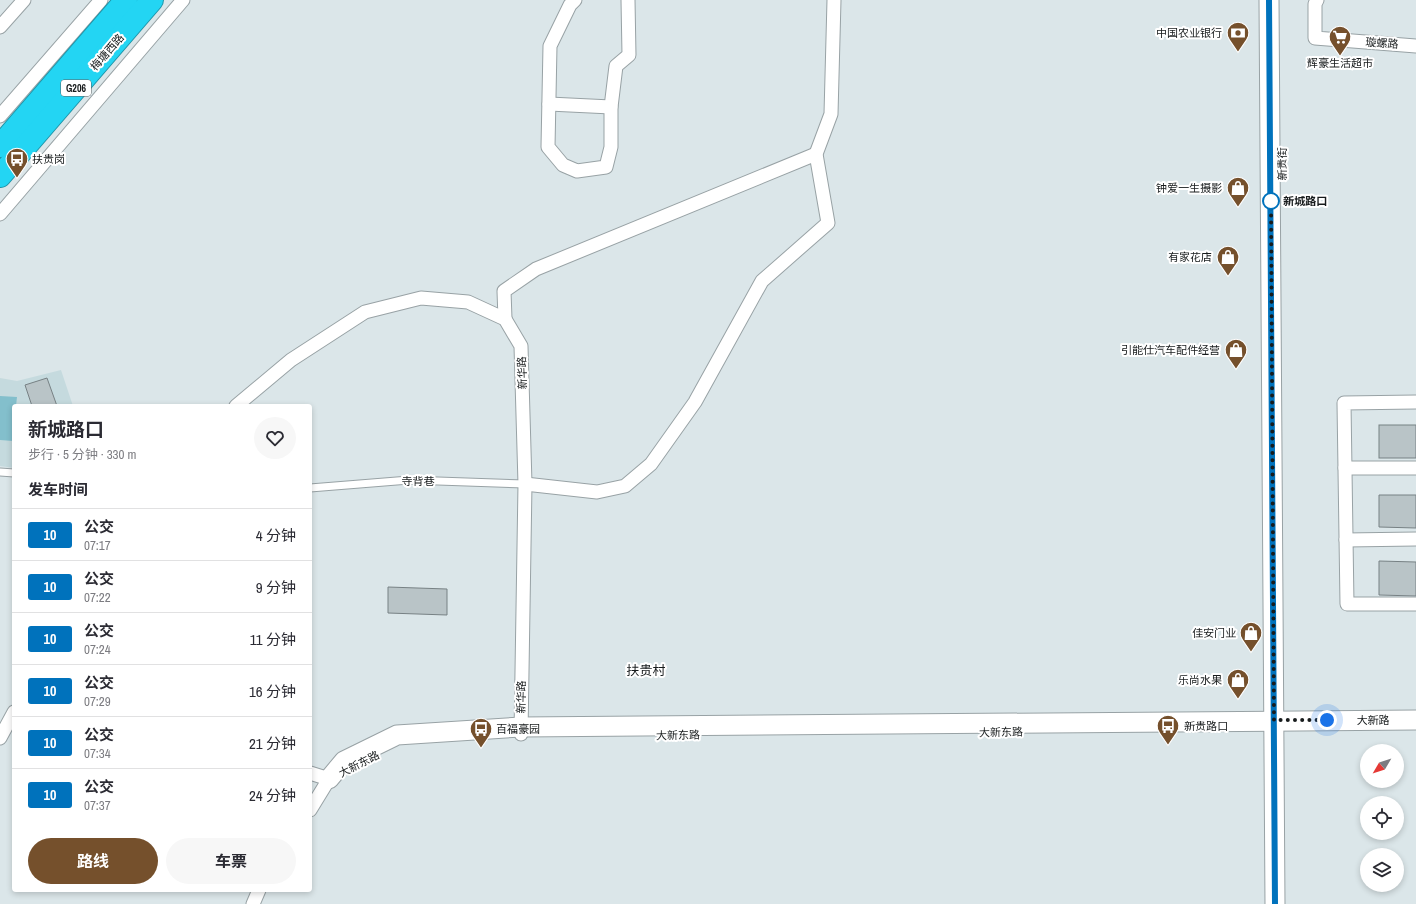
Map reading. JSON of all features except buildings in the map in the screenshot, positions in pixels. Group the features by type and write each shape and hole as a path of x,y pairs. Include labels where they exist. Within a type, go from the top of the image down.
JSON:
{"highway":[{"name":"梅塘西路","path":"0,146 126,0"},
{"name":"梅塘西路","path":"0,176 152,0"}],"street":[{"path":"0,116 100,0"},
{"path":"0,214 183,0"},
{"path":"575,0 570,5 550,46 548,147 563,166 577,171 606,167 611,147 611,107 616,66 629,55 628,0"},
{"path":"525,484 597,492 625,486 651,464 695,402 762,281 828,223 816,154 831,114 834,0"},
{"name":"新贵街","path":"1269,0 1278,725 1284,904"},
{"name":"新贵街","path":"1275,904 1278,725 1281,0"},
{"name":"璇螺路","path":"1317,0 1315,4 1315,38 1416,46"},
{"path":"0,26 19,2"},
{"path":"549,104 611,107"},
{"path":"238,404 291,360 365,312 421,298 468,302 505,319 504,290 536,269 816,154"},
{"name":"新华路","path":"505,319 521,346 525,484 521,732"},
{"path":"1416,402 1344,403 1347,604 1416,604"},
{"path":"1345,468 1416,468"},
{"path":"1346,540 1416,539"},
{"path":"0,738 12,716"},
{"name":"大新路","path":"1278,725 1416,720"},
{"name":"大新路","path":"1278,725 1416,730"},
{"name":"大新东路","path":"329,779 398,744 486,737 521,732 1278,725"},
{"path":"312,775 329,779 312,807"},
{"path":"253,904 258,892"}],"lane":[{"path":"0,472 12,473"},
{"name":"寺背巷","path":"312,488 409,480 525,484"}],"shaded area":[{"path":"61,370 72,404 12,404 12,468 0,466 0,378 17,381"},
{"path":"0,396 17,397 16,404 12,404 12,441 0,440"}],"bus line":[{"name":"10","path":"1269,0 1275,904"}],"place":[{"name":"中国农业银行","path":"1238,52"},
{"name":"辉豪生活超市","path":"1340,56"},
{"name":"扶贵岗","path":"17,178"},
{"name":"新城路口","path":"1271,201"},
{"name":"钟爱一生摄影","path":"1238,208"},
{"name":"有家花店","path":"1228,276"},
{"name":"引能仕汽车配件经营","path":"1236,370"},
{"name":"佳安门业","path":"1251,652"},
{"name":"乐尚水果","path":"1238,700"},
{"name":"新贵路口","path":"1168,746"},
{"name":"百福豪园","path":"481,748"}],"district":[{"name":"扶贵村","path":"646,670"}],"route":[{"path":"1271,201 1274,720 1327,720"}]}
